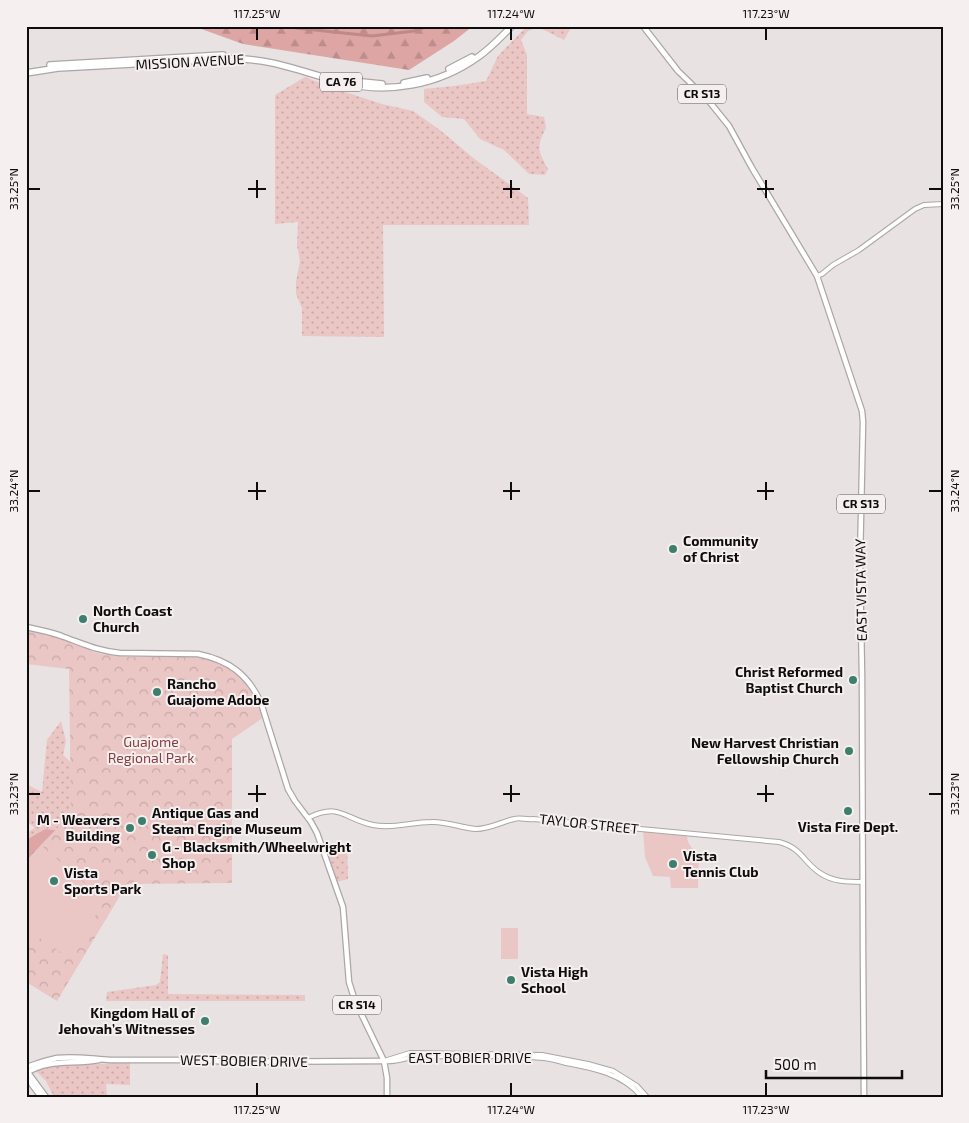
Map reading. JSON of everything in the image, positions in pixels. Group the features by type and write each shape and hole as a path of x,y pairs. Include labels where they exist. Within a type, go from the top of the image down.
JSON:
{"highway":[{"name":"MISSION AVENUE","path":"26,70 62,64 244,55 275,59 353,81 396,84 426,78 460,64 487,46 507,26"},
{"name":"MISSION AVENUE","path":"26,73 58,68 246,59 285,65 357,86 374,88 401,87 426,82 461,68 487,51 512,26"}],"main road":[{"name":"EAST VISTA WAY","path":"643,26 678,71 708,100 729,126 817,276 860,403 863,420 860,562 864,1097"},
{"path":"817,276 859,250 915,209 924,205 943,204"},
{"name":"CR S14","path":"26,627 48,631 108,652 198,654 220,660 232,666 248,682 257,695 288,789 317,833 343,907 349,982 353,996 384,1061 387,1078 387,1097"},
{"name":"TAYLOR STREET","path":"308,818 329,811 339,812 368,824 383,826 438,822 478,829 513,819 533,819 779,842 798,851 820,873 842,881 863,882"},
{"name":"EAST BOBIER DRIVE","path":"384,1061 410,1053 542,1055 588,1064 613,1072 637,1086 647,1097"},
{"name":"EAST BOBIER DRIVE","path":"384,1061 390,1062 416,1056 545,1058 611,1074 628,1084 642,1097"},
{"name":"WEST BOBIER DRIVE","path":"27,1072 33,1068 48,1064 103,1060 206,1060 226,1062 384,1061"},
{"path":"27,1072 41,1097"},
{"path":"27,1072 46,1097"}],"green space":[{"path":"193,26 473,26 454,41 409,70 243,44"},
{"path":"527,26 572,26 564,40 538,27 528,31 521,40 527,55 527,114 544,117 546,128 540,145 540,153 548,169 545,175 529,174 504,150 480,139 464,119 442,117 424,102 424,89 486,81 498,56"},
{"path":"305,77 382,104 413,111 528,198 529,225 383,225 384,337 302,336 302,308 296,294 300,261 297,245 298,222 275,224 275,95"},
{"name":"Guajome Regional Park","path":"26,627 79,643 94,652 102,654 127,657 195,657 225,665 233,669 254,690 264,717 232,739 232,883 127,884 57,1001 26,982 26,861 71,814 69,669 26,664"},
{"path":"87,706 71,814 56,830 45,829 26,840 26,833 35,828 26,821 26,789 28,785 42,792 47,740 61,721 66,741 63,755 75,766"},
{"path":"45,829 56,830 41,845 26,885 26,840"},
{"name":"Vista Tennis Club","path":"643,830 687,834 689,844 699,855 698,888 671,888 670,877 653,876 645,857"},
{"path":"347,844 348,879 336,882 326,845"},
{"name":"Vista Sports Park","path":"41,845 105,901 68,957 26,929 26,861"},
{"path":"501,928 518,928 518,959 501,959"},
{"path":"163,954 168,955 168,994 305,995 305,1001 106,1001 107,992 156,985 160,982"},
{"path":"130,1062 130,1085 106,1084 107,1097 54,1097 46,1081 35,1070 64,1063 99,1064"}],"waterway":[{"path":"293,26 296,28 372,36 414,31 428,26"}],"place":[{"name":"Community of Christ","path":"673,549"},
{"name":"North Coast Church","path":"83,619"},
{"name":"Christ Reformed Baptist Church","path":"853,680"},
{"name":"Rancho Guajome Adobe","path":"157,692"},
{"name":"New Harvest Christian Fellowship Church","path":"849,751"},
{"name":"Vista Fire Dept.","path":"848,811"},
{"name":"Antique Gas and Steam Engine Museum","path":"142,821"},
{"name":"M - Weavers Building","path":"130,828"},
{"name":"G - Blacksmith/Wheelwright Shop","path":"152,855"},
{"name":"Vista Tennis Club","path":"673,864"},
{"name":"Vista Sports Park","path":"54,881"},
{"name":"Vista High School","path":"511,980"},
{"name":"Kingdom Hall of Jehovah’s Witnesses","path":"205,1021"}]}
